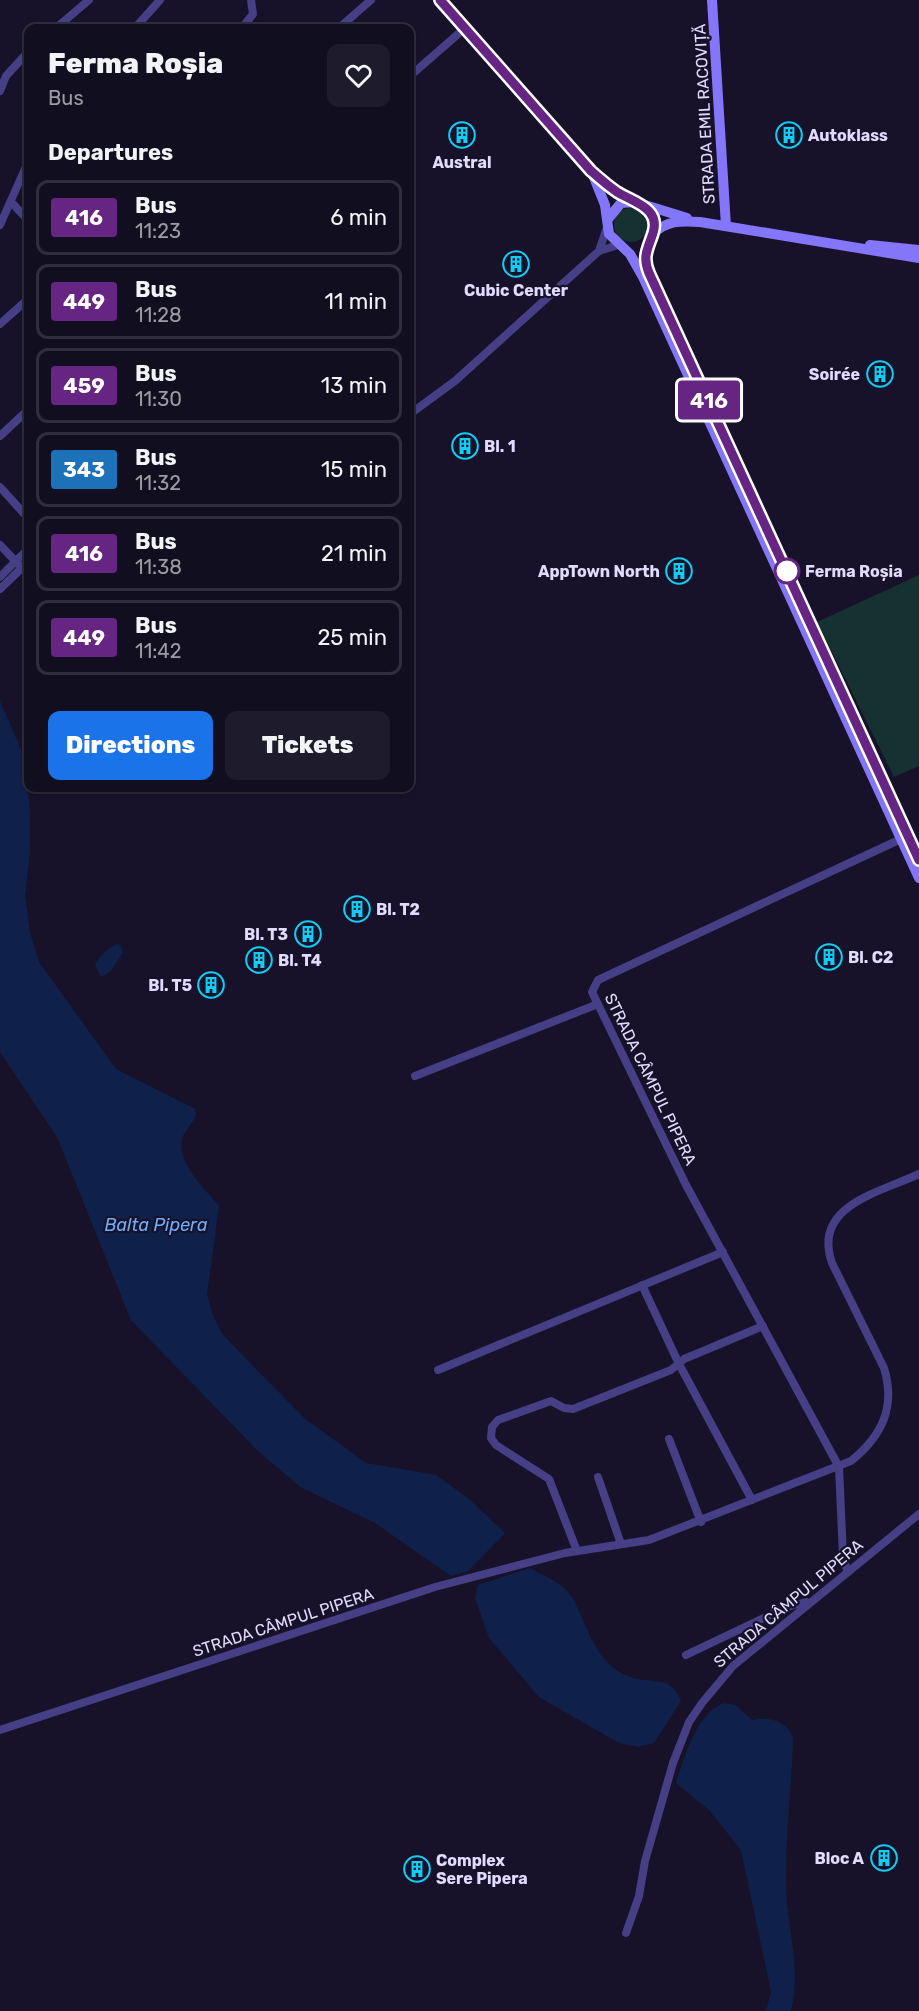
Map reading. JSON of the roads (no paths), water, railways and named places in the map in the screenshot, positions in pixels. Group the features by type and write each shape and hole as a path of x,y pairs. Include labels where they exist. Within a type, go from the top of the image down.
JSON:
{"main road":[{"path":"440,0 591,171 638,203 654,220 645,255 649,273 919,860"},
{"name":"STRADA EMIL RACOVIȚĂ","path":"712,0 726,226"},
{"path":"591,171 601,192 609,234 643,277 919,878"},
{"path":"607,223 621,203 638,203 700,222"},
{"path":"621,247 636,249 660,228 674,221 700,222 919,258"},
{"path":"862,249 879,245 919,250"}],"street":[{"path":"61,24 89,0"},
{"path":"139,24 160,0"},
{"path":"245,24 253,15 251,0"},
{"path":"344,24 371,0"},
{"path":"414,73 465,28"},
{"path":"0,91 6,76 24,58"},
{"path":"0,225 24,171"},
{"path":"11,202 24,216"},
{"path":"599,251 607,223"},
{"path":"414,411 454,381 599,251 621,247"},
{"path":"0,324 24,303"},
{"path":"0,436 24,414"},
{"path":"0,487 24,514"},
{"path":"0,545 22,564"},
{"path":"0,577 22,564"},
{"path":"0,589 22,564"},
{"name":"STRADA CÂMPUL PIPERA","path":"0,1730 435,1587 577,1551 650,1540 839,1467 686,1185 592,992 598,980 901,839"},
{"path":"415,1076 598,1004"},
{"path":"847,1570 843,1556 839,1467 863,1451 876,1436 884,1423 889,1397 884,1368 832,1263 827,1249 827,1236 837,1216 846,1208 919,1174"},
{"path":"438,1370 723,1251"},
{"path":"642,1285 680,1364 752,1500"},
{"path":"577,1551 552,1483 496,1445 491,1438 492,1428 498,1420 551,1401 564,1408 573,1409 763,1326"},
{"path":"669,1439 701,1521"},
{"path":"598,1477 621,1544"},
{"name":"STRADA CÂMPUL PIPERA","path":"626,1933 639,1896 645,1861 673,1762 689,1722 733,1666 847,1570 919,1514"},
{"path":"686,1655 787,1607 810,1601"}],"water":[{"name":"Balta Pipera","path":"0,701 22,752 24,763 24,792 28,792 30,812 30,851 25,896 30,933 39,962 116,1069 195,1109 196,1116 183,1136 181,1145 192,1174 219,1206 207,1294 212,1313 222,1334 304,1418 366,1463 436,1475 469,1499 505,1533 468,1571 451,1576 375,1523 302,1488 259,1452 131,1320 57,1137 0,1052"},
{"path":"119,944 123,952 111,971 101,977 95,965 108,949"},
{"path":"530,1568 553,1580 568,1592 598,1650 613,1667 632,1678 664,1683 676,1692 681,1701 654,1743 638,1747 619,1743 539,1697 489,1638 475,1598 478,1585"},
{"path":"724,1703 736,1705 752,1720 777,1721 787,1727 793,1738 786,1864 795,1978 791,2011 766,2011 771,1992 741,1850 709,1810 676,1783 699,1726 714,1708"}],"place":[{"name":"Austral","path":"462,135"},
{"name":"Autoklass","path":"789,135"},
{"name":"Cubic Center","path":"516,264"},
{"name":"Soirée","path":"880,374"},
{"name":"Bl. 1","path":"465,446"},
{"name":"AppTown North","path":"679,571"},
{"name":"Ferma Roșia","path":"787,571"},
{"name":"Bl. T2","path":"357,909"},
{"name":"Bl. T3","path":"308,934"},
{"name":"Bl. C2","path":"829,957"},
{"name":"Bl. T4","path":"259,960"},
{"name":"Bl. T5","path":"211,985"},
{"name":"Bloc A","path":"884,1858"},
{"name":"Complex Sere Pipera","path":"417,1869"}]}
